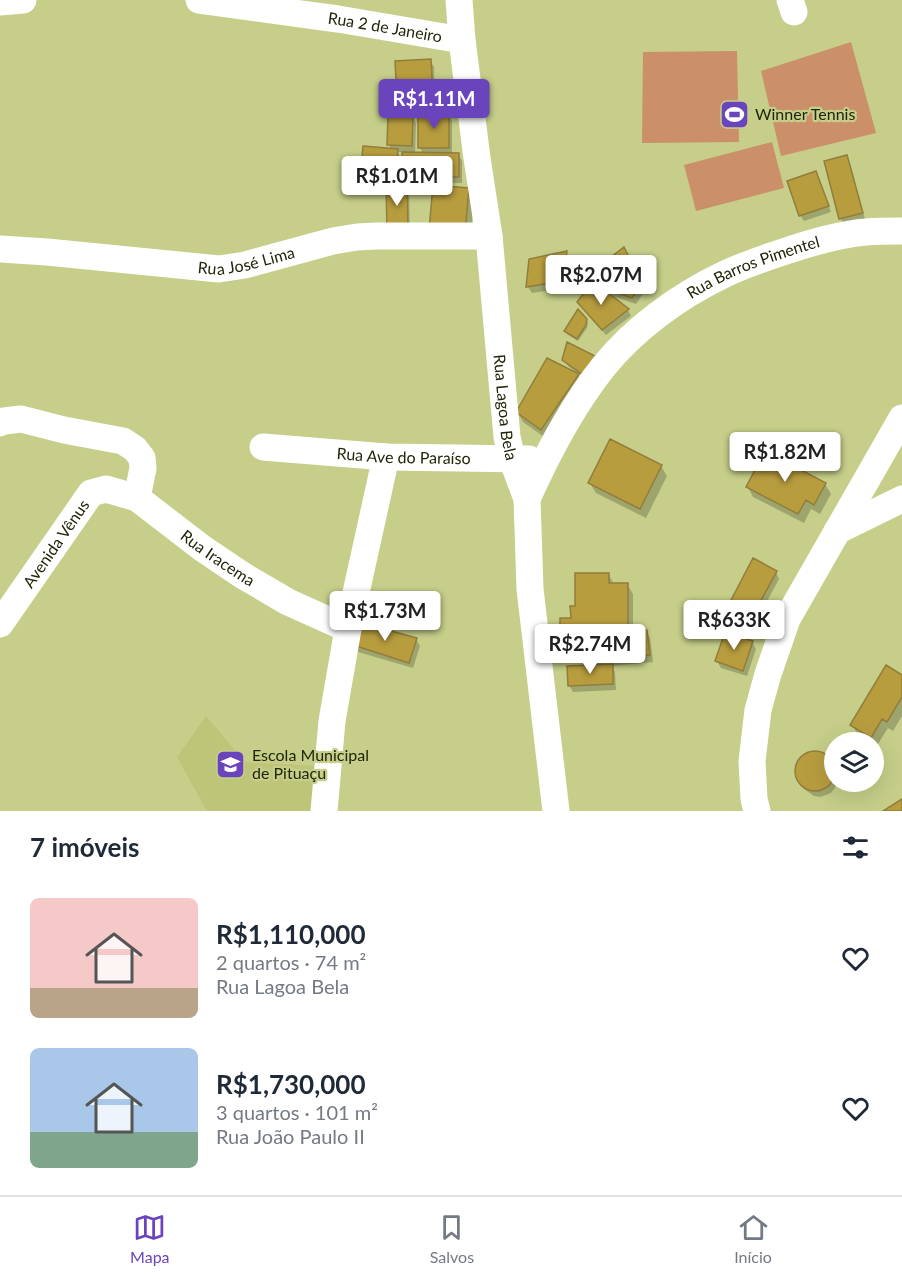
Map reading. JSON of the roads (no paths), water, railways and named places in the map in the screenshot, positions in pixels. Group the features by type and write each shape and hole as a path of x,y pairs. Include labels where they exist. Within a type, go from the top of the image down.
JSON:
{"street":[{"path":"0,2 22,0"},
{"name":"Rua 2 de Janeiro","path":"200,0 338,19 462,40"},
{"name":"Rua Lagoa Bela","path":"459,0 462,40 489,236 507,437 512,459 527,499 530,589 556,811"},
{"name":"Rua Barros Pimentel","path":"527,499 545,459 570,414 605,365 642,327 681,298 723,275 810,243 864,232 902,231"},
{"name":"Rua José Lima","path":"0,249 219,269 245,265 333,241 357,237 489,236"},
{"path":"2,422 21,418 64,430 123,441 135,449 142,458 143,468 137,498"},
{"path":"757,811 752,761 758,710 787,619 902,418"},
{"name":"Rua Ave do Paraíso","path":"263,447 386,457 545,459"},
{"path":"324,811 332,721 348,629 386,457"},
{"name":"Rua Iracema","path":"91,493 106,489 137,498 202,548 242,574 288,602 348,629"},
{"name":"Avenida Vênus","path":"0,624 91,493"},
{"path":"837,531 902,499"}],"place":[{"name":"Winner Tennis","path":"734,114"},
{"name":"Escola Municipal de Pituaçu","path":"231,764"}]}
